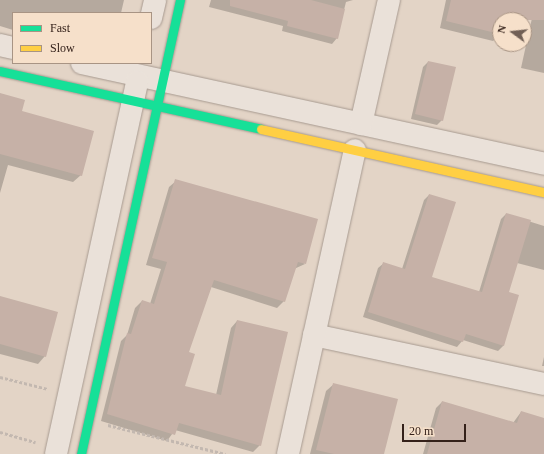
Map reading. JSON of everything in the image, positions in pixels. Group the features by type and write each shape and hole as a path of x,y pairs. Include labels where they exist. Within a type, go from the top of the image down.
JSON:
{"street":[{"path":"152,14 155,0"},
{"path":"81,454 180,0"},
{"path":"361,124 388,0"},
{"path":"0,45 12,48"},
{"path":"92,64 140,69 162,80 544,164"},
{"path":"57,451 140,69"},
{"path":"0,71 544,192"},
{"path":"288,454 355,150"},
{"path":"314,334 544,384"}],"path":[{"path":"0,377 69,394"},
{"path":"89,420 225,454"},
{"path":"0,432 57,451"}],"building":[{"path":"230,0 311,0 345,9 338,39 287,26 288,21 230,6"},
{"path":"451,0 544,0 544,20 532,20 532,12 492,12 492,32 446,21"},
{"path":"428,61 456,67 443,121 415,114"},
{"path":"0,93 25,100 22,111 94,131 82,176 0,154"},
{"path":"175,179 318,219 306,264 298,262 285,302 214,280 189,352 195,354 185,386 221,395 237,320 288,332 261,446 179,423 175,435 107,414 127,333 131,334 142,300 154,304 167,262 152,258"},
{"path":"429,194 456,202 432,277 482,292 506,213 531,220 509,292 519,295 504,346 466,334 463,342 368,312 383,262 405,269"},
{"path":"0,296 58,312 46,357 0,344"},
{"path":"333,383 398,399 384,454 334,454 316,450"},
{"path":"442,401 517,423 521,411 544,418 544,454 427,454"}],"traffic: fast":[{"path":"81,454 180,0"},
{"path":"0,71 261,129"}],"traffic: slow":[{"path":"261,129 544,192"}]}
